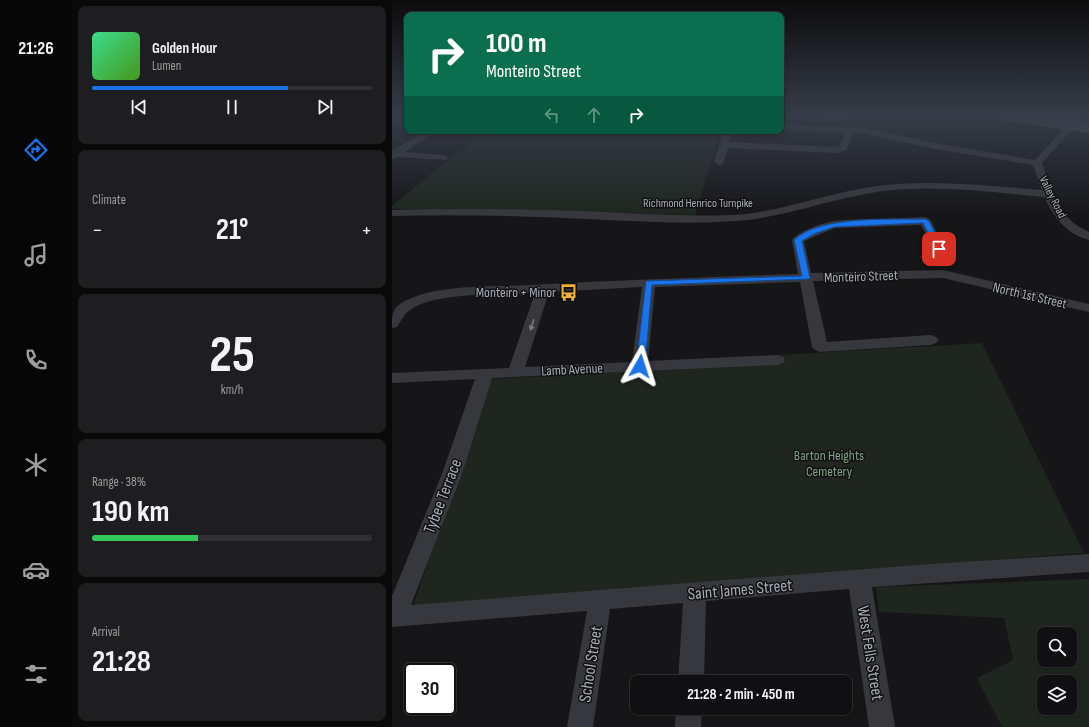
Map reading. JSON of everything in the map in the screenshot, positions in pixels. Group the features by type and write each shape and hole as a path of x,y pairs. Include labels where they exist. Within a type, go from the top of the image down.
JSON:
{"street":[{"path":"393,155 404,148"},
{"path":"720,162 723,148"},
{"path":"767,148 836,150 841,148"},
{"path":"947,148 1037,163"},
{"name":"Valley Road","path":"1051,148 1037,163 1049,194 1066,223 1089,236"},
{"path":"393,155 443,158"},
{"name":"Richmond Henrico Turnpike","path":"392,213 471,211 663,218 732,218 770,215 854,193 900,187 936,185 1049,194"},
{"path":"931,340 820,347 798,240 811,233 833,225 849,223 925,221 939,249"},
{"name":"Monteiro Street","path":"392,300 416,302 425,298 452,293 649,283 943,274 971,281"},
{"name":"North 1st Street","path":"971,281 1089,308"},
{"path":"640,366 649,283"},
{"path":"515,372 531,328 543,288"},
{"path":"392,324 400,311 416,302"},
{"name":"Lamb Avenue","path":"392,378 777,360"},
{"name":"Tybee Terrace","path":"394,617 452,474 485,373"},
{"name":"Saint James Street","path":"394,617 859,579 1089,563"},
{"name":"West Fells Street","path":"859,579 882,727"},
{"path":"691,675 695,592"},
{"name":"School Street","path":"580,727 600,600"},
{"path":"688,727 689,715"}],"green space":[{"path":"464,148 715,148 695,215 392,209 392,206"},
{"name":"Barton Heights Cemetery","path":"982,343 1084,553 413,606 491,379 779,364 778,355"},
{"path":"1089,579 1089,727 1002,727 977,678 1013,660 1004,618 879,612 876,587"}],"place":[{"name":"Monteiro + Minor","path":"569,292"}],"route":[{"path":"640,366 649,283 806,278 798,240 811,233 833,225 849,223 925,221 939,249"}]}
